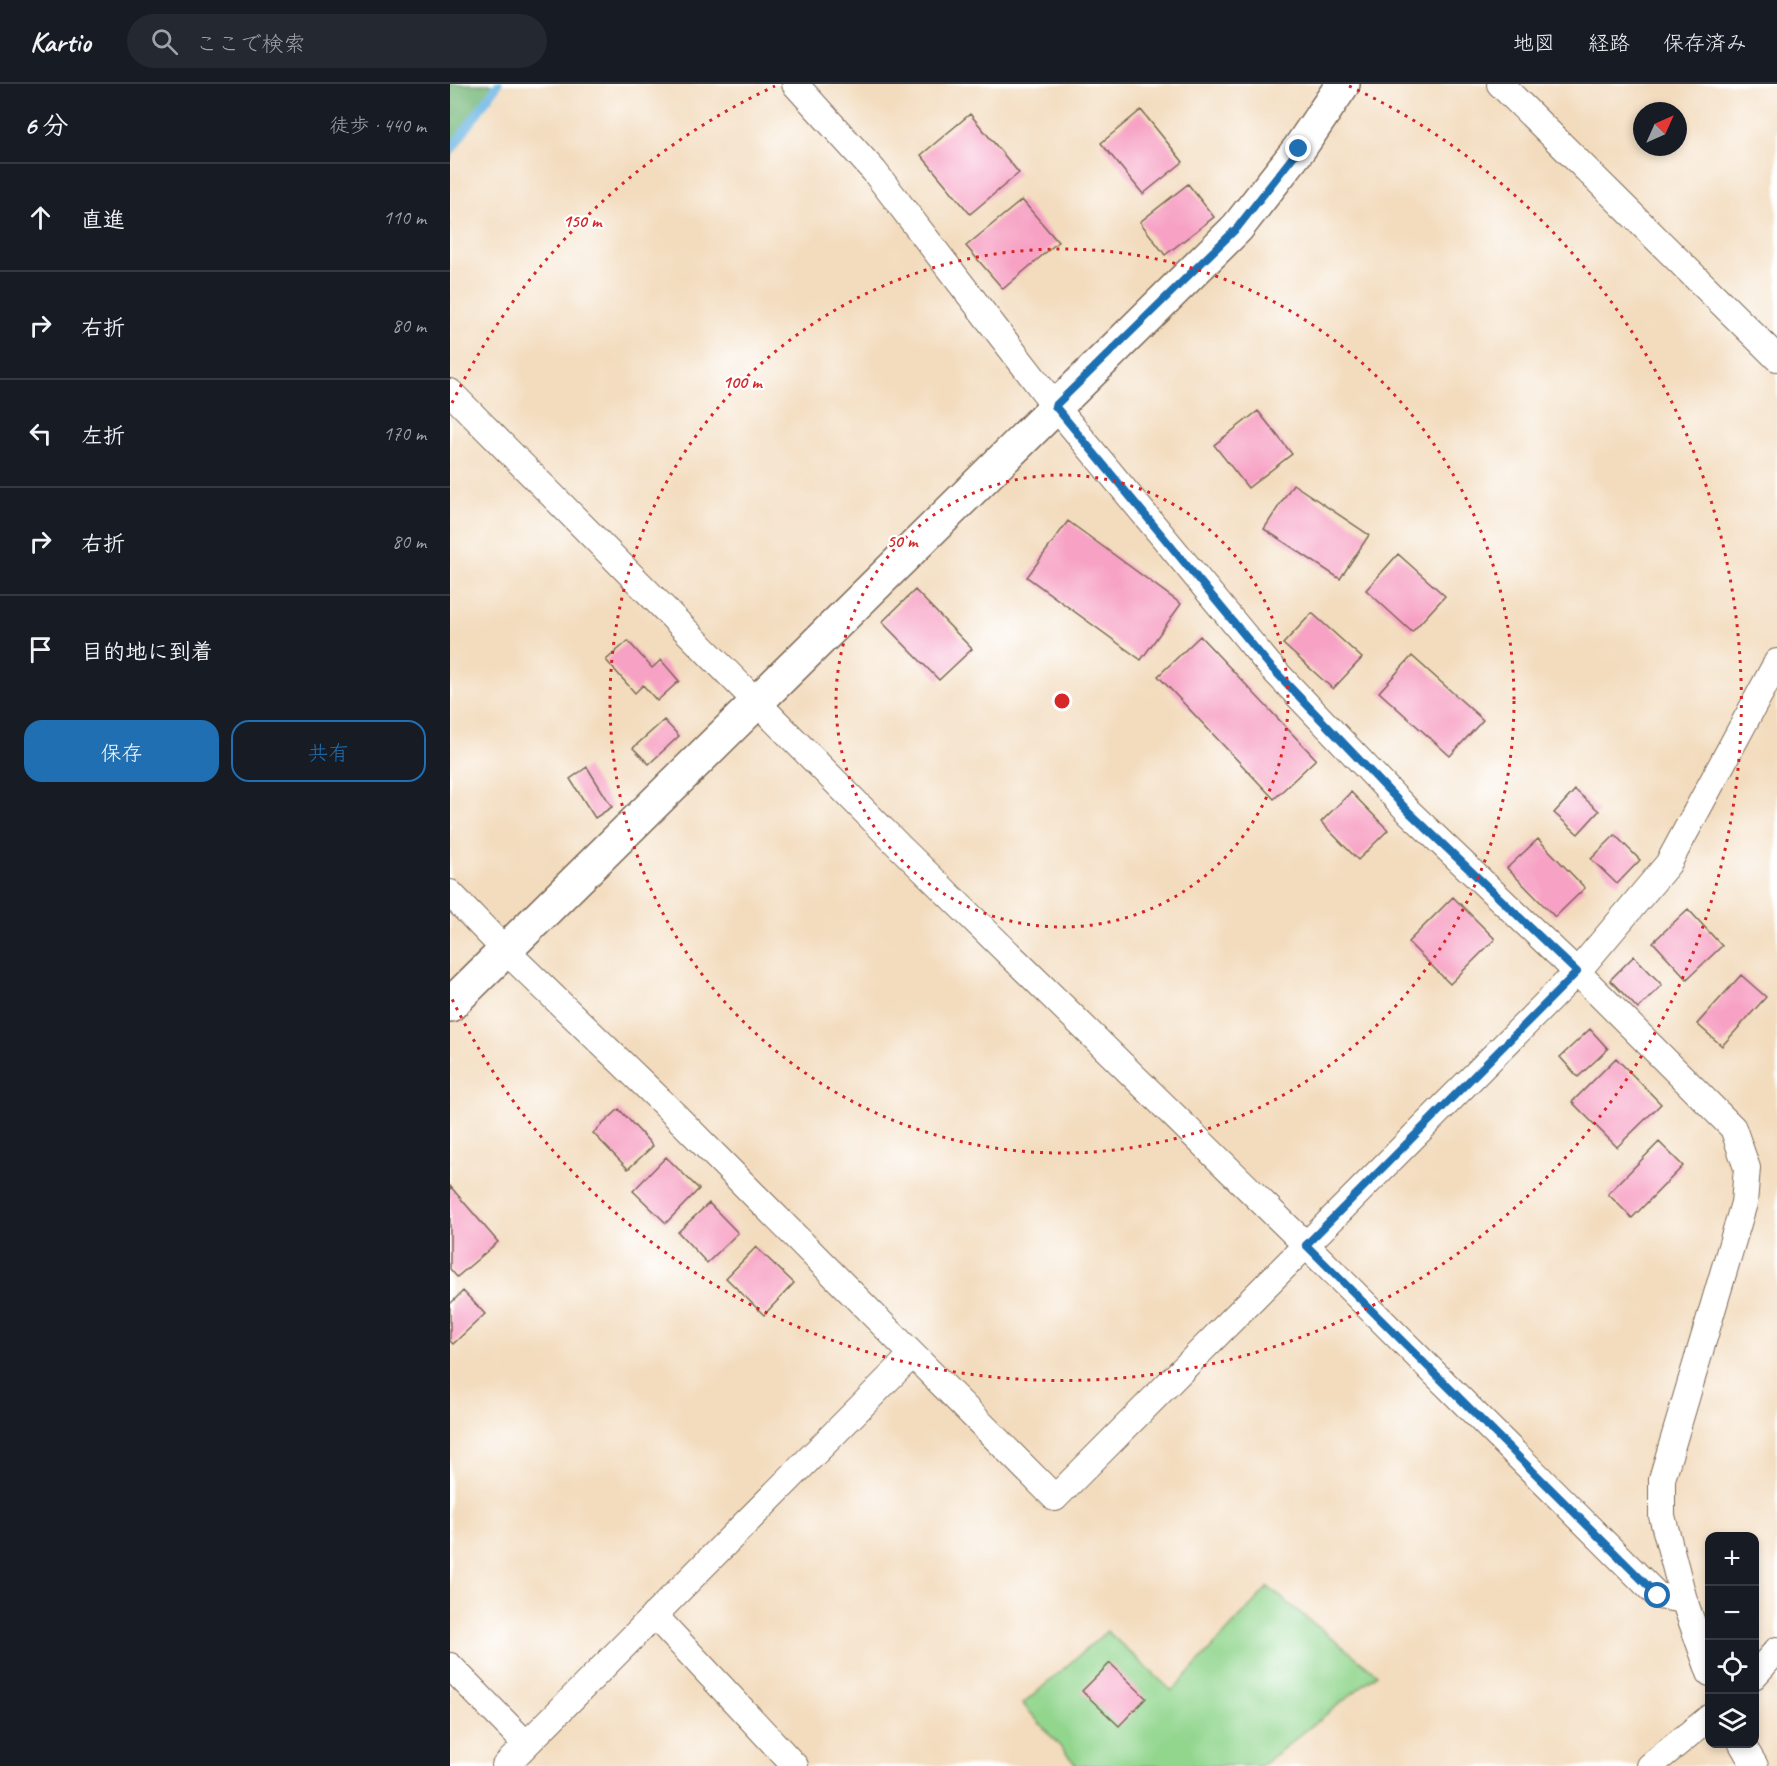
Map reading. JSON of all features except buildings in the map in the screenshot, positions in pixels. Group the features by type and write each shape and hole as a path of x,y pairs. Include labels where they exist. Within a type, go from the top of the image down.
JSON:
{"street":[{"path":"795,84 874,171 1055,406 1270,666 1410,813 1577,972 1733,1128 1747,1168 1744,1203 1662,1479 1662,1516 1684,1600 1705,1659"},
{"path":"450,1005 1237,228 1299,149 1342,84"},
{"path":"1500,84 1777,358"},
{"path":"450,392 909,855 1306,1245 1658,1596 1684,1600"},
{"path":"450,893 505,951 658,1098 1055,1498 1577,972 1668,864 1777,662"},
{"path":"505,1766 912,1355"},
{"path":"654,1615 795,1766"},
{"path":"1759,1671 1777,1650"},
{"path":"450,1666 526,1744"},
{"path":"1650,1766 1705,1721"},
{"path":"1745,1748 1755,1766"}],"green space":[{"path":"450,84 501,84 450,158"},
{"path":"1268,1587 1377,1674 1261,1766 1077,1766 1023,1704 1107,1631 1172,1691"}],"waterway":[{"path":"450,151 498,84"}],"route":[{"path":"1299,149 1237,228 1055,406 1270,666 1410,813 1577,972 1306,1245 1658,1596"}]}
